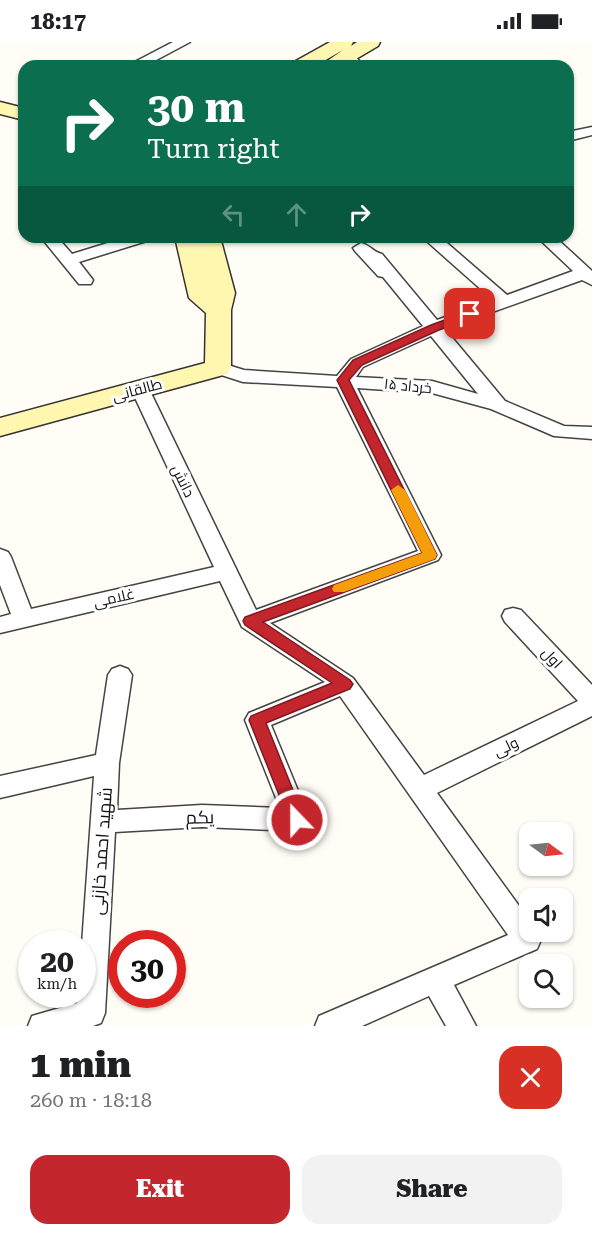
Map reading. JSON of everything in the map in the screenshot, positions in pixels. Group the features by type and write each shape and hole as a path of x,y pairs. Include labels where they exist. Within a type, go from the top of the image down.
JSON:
{"street":[{"path":"146,60 183,42"},
{"path":"344,58 371,42"},
{"path":"0,91 18,94"},
{"path":"0,108 18,112"},
{"path":"574,136 592,131"},
{"path":"54,243 85,280"},
{"path":"68,260 124,243"},
{"path":"188,243 201,298 219,310"},
{"path":"210,243 223,293 219,310 218,368"},
{"path":"437,243 505,302"},
{"path":"551,243 588,277"},
{"path":"362,248 435,327"},
{"path":"376,258 498,405"},
{"path":"250,621 430,555 343,380 357,363 435,327 505,302 588,277"},
{"name":"۱۵ خرداد","path":"218,368 243,376 343,380 432,387 498,405 561,432 592,433"},
{"name":"طالقانی","path":"0,427 218,368"},
{"name":"دانش","path":"140,389 250,621"},
{"path":"0,556 24,619"},
{"name":"غلامی","path":"0,625 227,572"},
{"name":"اول","path":"513,616 592,700"},
{"path":"250,621 345,684 527,940 329,1026"},
{"name":"شهید احمد خازنی","path":"42,1026 91,1013 107,763 120,675"},
{"name":"یکم","path":"102,822 202,816 297,820 256,720 345,684"},
{"name":"ولی","path":"420,789 592,705"},
{"path":"0,787 107,763"},
{"path":"436,981 462,1026"}],"slow traffic":[{"path":"339,589 430,555 398,490"}],"route":[{"path":"297,820 256,720 345,684 250,621 430,555 343,380 357,363 435,327 470,314"}]}
